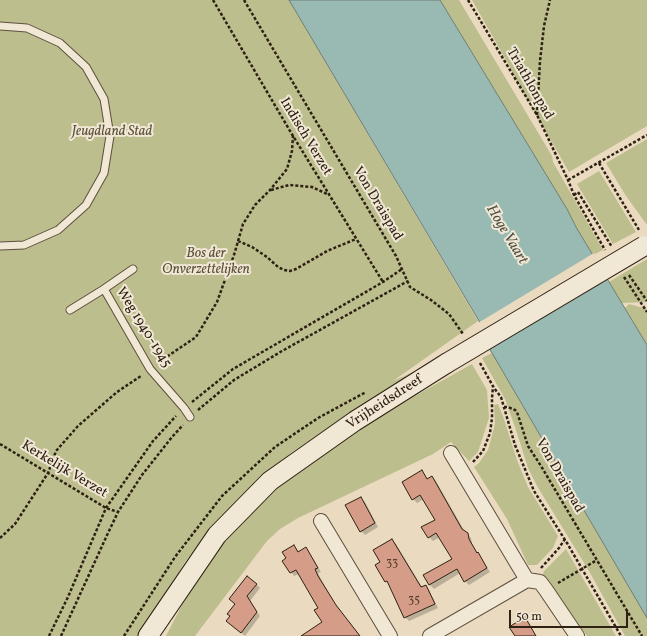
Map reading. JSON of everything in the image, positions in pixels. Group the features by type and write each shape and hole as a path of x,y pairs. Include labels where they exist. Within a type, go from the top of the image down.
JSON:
{"main road":[{"name":"Vrijheidsdreef","path":"148,636 217,535 270,481 355,421 644,241"},
{"name":"Vrijheidsdreef","path":"155,636 165,610"}],"street":[{"path":"451,453 527,580"},
{"path":"321,521 390,636"},
{"path":"430,636 527,580 540,582 577,636"}],"lane":[{"path":"0,26 27,28 60,43 86,67 104,99 110,136 104,173 86,206 58,230 24,245 0,246"},
{"name":"Weg 1940-1945","path":"70,310 133,269"},
{"name":"Weg 1940-1945","path":"104,289 150,369 190,417"}],"path":[{"name":"Indisch Verzet","path":"213,0 293,136 382,282"},
{"name":"Von Draispad","path":"244,0 396,256 410,287 431,300 449,314 463,335"},
{"name":"Triathlonpad","path":"468,0 537,115 568,180 599,163"},
{"path":"537,115 540,60 544,26 550,0"},
{"path":"644,241 599,163 647,135"},
{"path":"0,538 15,524 48,473 56,451 78,426 117,392 196,337 216,302 234,255 243,224 255,206 287,169 292,151 293,136"},
{"path":"270,190 288,185 312,188 329,195"},
{"path":"238,241 252,247 267,257 278,267 290,271 327,251 356,239"},
{"path":"49,636 68,597 106,508 153,440 184,408 233,369 402,269"},
{"path":"61,636 118,512 142,475 190,417 234,380 282,351 408,281"},
{"name":"Von Draispad","path":"480,361 501,397 515,445 534,491 565,539 620,636"},
{"path":"462,470 474,461 483,451 487,442 492,418 493,385"},
{"name":"Von Draispad","path":"504,407 508,407 517,412 528,446 642,636"},
{"name":"Kerkelijk Verzet","path":"0,444 106,508 118,512"},
{"path":"527,580 540,570 565,539"},
{"path":"546,590 597,560"}],"green space":[{"name":"Bos der Onverzettelijken","path":"0,0 289,0 478,321 393,381 438,361 339,420 291,453 212,528 185,562 140,636 0,636"},
{"path":"440,0 459,0 552,156 553,162 603,250 593,255 567,209"},
{"path":"472,0 647,0 647,126 569,172"},
{"path":"647,139 647,225 626,196 606,163"},
{"path":"599,171 636,232 613,244 577,184"},
{"path":"647,259 647,302 622,303 609,282"},
{"path":"629,304 647,309 647,346 625,308"},
{"path":"492,353 647,618 647,636 625,636 589,571 537,486 528,468 505,399 482,358"},
{"path":"472,364 487,390 489,418 478,452 469,461 451,442 433,454 298,518 280,529 267,541 195,636 166,636 206,558 256,502 352,431"},
{"path":"498,404 528,487 558,536 553,548 537,565 528,565 507,519 474,467 479,463 488,450 495,424 494,405"},
{"path":"566,549 616,636 587,636 543,574 544,571"}],"water":[{"name":"Hoge Vaart","path":"289,0 440,0 567,209 576,227 647,345 647,618 490,350 485,331"}],"pier":[{"path":"594,253 609,279 488,350 483,332 478,323"}],"building":[{"path":"422,470 427,479 432,476 462,529 468,533 469,539 487,568 464,582 457,569 429,585 423,575 452,559 436,533 428,538 421,527 435,520 420,495 412,500 402,482"},
{"path":"361,497 375,523 360,532 345,505"},
{"path":"392,539 421,587 426,585 435,604 404,618 387,581 385,582 375,565 380,562 373,550"},
{"path":"294,545 298,552 306,547 318,568 315,569 318,576 336,605 360,636 301,636 322,622 314,610 318,608 296,570 290,573 282,561 286,558 282,552"},
{"path":"247,576 257,584 247,596 257,612 241,633 226,621 230,616 227,614 235,604 229,599"},
{"path":"525,617 536,636 515,636 509,627"}],"park label":[{"name":"Jeugdland Stad","path":"112,132"}]}
